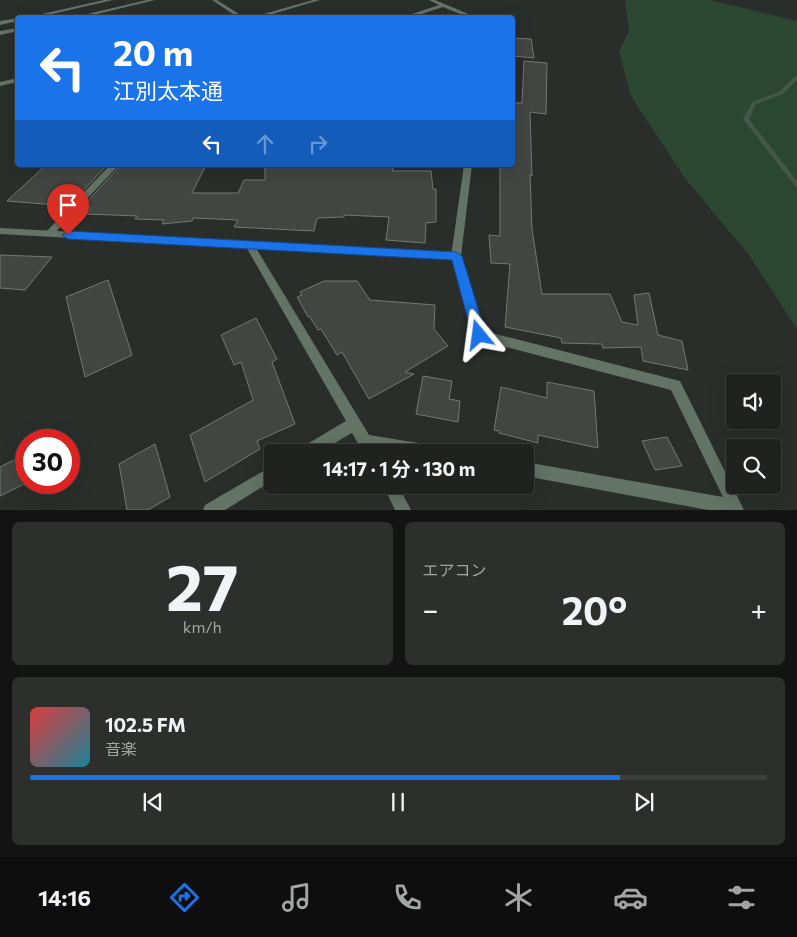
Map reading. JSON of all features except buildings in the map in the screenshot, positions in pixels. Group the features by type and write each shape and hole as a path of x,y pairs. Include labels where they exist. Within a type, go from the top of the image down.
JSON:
{"street":[{"path":"40,15 111,0"},
{"path":"86,15 153,0"},
{"path":"214,0 238,15"},
{"path":"263,15 318,0"},
{"path":"431,0 469,15"},
{"path":"411,15 443,4"},
{"path":"0,23 15,20"},
{"path":"0,33 15,30"},
{"path":"0,84 15,81"},
{"path":"49,234 113,167"},
{"path":"468,167 456,256 479,335 675,385 737,508"},
{"path":"0,231 456,256"},
{"path":"250,245 366,444"},
{"path":"320,444 354,424"},
{"path":"534,471 737,508"},
{"path":"210,510 264,478"},
{"path":"395,494 404,510"}],"green space":[{"path":"625,0 710,0 797,21 797,329 749,255 684,177 631,96 619,52 629,31"}],"waterway":[{"path":"797,77 781,93 754,103 746,119 797,185"}],"route":[{"path":"68,235 456,256 479,335"}]}
